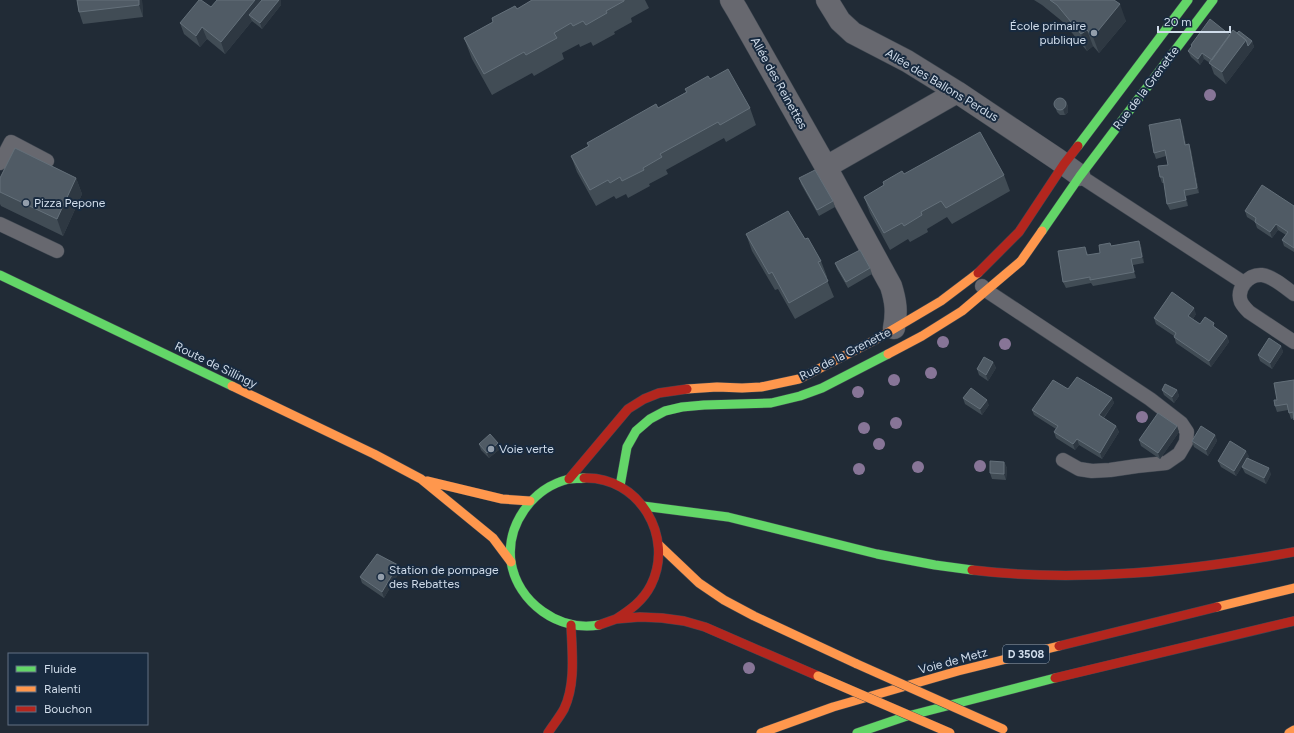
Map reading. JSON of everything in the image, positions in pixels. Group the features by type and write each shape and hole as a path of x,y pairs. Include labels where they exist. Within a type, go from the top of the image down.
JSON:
{"main road":[{"name":"Rue de la Grenette","path":"620,486 627,447 636,431 665,411 682,407 704,405 771,403 800,396 822,388 922,336 962,311 987,291 1020,260 1072,170 1188,0"},
{"name":"Rue de la Grenette","path":"569,479 628,410 644,399 659,393 681,389 761,387 799,379 875,340 941,301 973,277 1019,232 1072,170 1137,100 1213,0"},
{"name":"Route de Sillingy","path":"0,275 374,454 421,479"},
{"path":"586,478 603,480 620,486 633,495 643,506 651,518 656,531 659,545 659,560 656,574 649,588 641,601 630,611 616,619 602,624 586,626 571,625 542,613 531,603 521,590 515,577 511,562 510,546 520,515 530,501 548,487 569,479 586,478"},
{"path":"421,479 502,499 530,501"},
{"path":"421,479 493,538 511,562"},
{"path":"643,506 690,511 730,518 878,554 934,565 991,571 1093,575 1153,572 1255,560 1294,552"},
{"path":"659,545 699,583 724,600 754,616 1012,733"},
{"name":"Voie de Metz","path":"761,733 833,707 958,671 1294,588"},
{"path":"616,619 665,617 685,620 705,627 950,733"},
{"name":"D 3508","path":"857,733 904,717 957,703 1071,674 1294,621"},
{"path":"548,733 558,719 565,705 569,691 572,662 571,625"},
{"path":"1289,733 1294,730"}],"street":[{"name":"Allée des Reinettes","path":"731,0 826,167 891,286 897,316 894,328"},
{"name":"Allée des Ballons Perdus","path":"826,0 840,21 853,33 906,61 957,92 1072,170"},
{"path":"826,167 957,92"}],"lane":[{"path":"0,163 11,142 47,161"},
{"path":"1072,170 1244,283"},
{"path":"0,224 57,251"},
{"path":"1294,294 1268,277 1262,275 1249,278 1244,283 1240,295 1244,308 1294,342"},
{"path":"973,277 987,291 1150,399 1181,423 1187,432 1186,442 1179,454 1166,463 1092,471 1079,469 1063,460"}],"building":[{"path":"77,0 139,0 139,5 79,12"},
{"path":"199,0 211,7 217,0 255,0 221,42 202,27 196,36 180,23"},
{"path":"262,0 279,0 260,23 249,15"},
{"path":"532,0 624,1 586,25 583,21 573,26 571,23 554,33 557,38 526,55 524,52 484,74 464,38 493,22 492,18 515,6 517,9"},
{"path":"1050,0 1114,0 1120,4 1093,37 1087,30 1081,34 1057,5"},
{"path":"1210,19 1230,35 1212,60 1202,53 1198,59 1188,51"},
{"path":"1233,30 1246,40 1222,72 1209,63"},
{"path":"1239,31 1252,41 1248,46 1246,40 1237,33"},
{"path":"728,69 750,108 720,125 718,122 660,154 662,157 643,168 644,170 622,181 620,177 610,183 608,180 590,190 571,156 589,146 587,143 656,104 658,108 687,92 685,89 708,76 710,79"},
{"path":"1060,98 1064,100 1066,104 1064,108 1060,110 1056,108 1054,104 1056,100"},
{"path":"1180,119 1185,145 1189,144 1197,188 1184,190 1186,200 1167,204 1163,177 1160,177 1158,166 1168,165 1165,150 1154,153 1149,125"},
{"path":"980,132 1004,175 946,208 941,201 921,212 922,215 904,226 902,223 884,233 864,197 884,185 883,182 902,171 904,174"},
{"path":"15,148 76,178 57,219 0,192 0,178"},
{"path":"815,170 833,201 817,210 799,178"},
{"path":"1262,185 1294,206 1294,248 1282,240 1288,232 1276,224 1270,232 1255,222 1256,218 1245,211"},
{"path":"788,211 805,239 808,238 821,261 818,262 828,281 789,303 772,272 769,274 746,234"},
{"path":"1139,241 1142,257 1131,259 1134,272 1090,280 1090,277 1063,282 1058,251 1085,247 1087,255 1100,253 1099,245 1110,243 1111,246"},
{"path":"860,250 870,268 846,282 835,263"},
{"path":"1172,292 1194,308 1188,316 1200,324 1205,317 1214,323 1213,326 1227,336 1209,361 1174,337 1176,333 1154,318"},
{"path":"1269,338 1281,346 1270,363 1258,355"},
{"path":"984,357 993,362 986,375 977,369"},
{"path":"1077,377 1112,398 1099,415 1116,426 1100,453 1077,439 1073,444 1054,432 1058,426 1032,410 1053,380 1068,389"},
{"path":"1294,380 1294,420 1293,412 1289,413 1287,404 1275,406 1274,400 1277,400 1274,383"},
{"path":"1165,384 1177,390 1172,397 1162,390"},
{"path":"971,388 987,400 980,409 963,398"},
{"path":"1158,413 1177,426 1158,453 1139,440"},
{"path":"1201,426 1215,435 1206,450 1192,441"},
{"path":"490,434 498,443 487,453 479,444"},
{"path":"1230,441 1246,451 1234,471 1218,461"},
{"path":"1247,458 1269,468 1264,478 1242,467"},
{"path":"990,461 1004,462 1004,474 990,473"},
{"name":"Station de pompage des Rebattes","path":"377,554 398,565 382,592 360,577"}],"traffic: fast":[{"path":"1078,146 1188,0"},
{"path":"1042,231 1080,176 1213,0"},
{"path":"0,275 232,386"},
{"path":"620,486 627,447 636,431 650,419 665,411 682,407 704,405 771,403 800,396 822,388 888,354"},
{"path":"584,478 569,479 556,484 533,499 517,522 511,548 511,562 515,577 522,590 531,602 543,612 555,619 569,624 584,626 599,625"},
{"path":"643,506 728,517 877,554 935,565 972,570"},
{"path":"857,733 904,717 1055,678"}],"traffic: slow":[{"path":"888,354 922,336 962,311 1021,261 1042,231"},
{"path":"687,389 761,387 799,379 875,340 941,301 978,273"},
{"path":"232,386 374,454 421,479 493,538 511,562"},
{"path":"427,481 502,499 530,501"},
{"path":"659,545 699,583 724,600 754,616 857,664"},
{"path":"1217,607 1294,588"},
{"path":"761,733 833,707 958,671 1059,646"},
{"path":"857,664 1003,729"},
{"path":"818,676 950,733"},
{"path":"1289,733 1294,730"}],"traffic: jam":[{"path":"978,273 1019,232 1064,164 1078,146"},
{"path":"569,479 628,409 644,399 659,393 687,389"},
{"path":"584,478 604,480 621,487 636,498 647,513 655,530 658,548 657,567 651,585 648,591 631,609 616,619"},
{"path":"972,570 1012,574 1053,575 1133,573 1214,565 1294,552"},
{"path":"1059,646 1217,607"},
{"path":"599,625 616,619 640,617 684,621 705,627 818,676"},
{"path":"1055,678 1294,621"},
{"path":"548,733 564,709 568,699 572,679 571,625"}],"place":[{"name":"École primaire publique","path":"1094,33"},
{"name":"Pizza Pepone","path":"26,203"},
{"name":"Voie verte","path":"491,449"},
{"name":"Station de pompage des Rebattes","path":"381,577"}]}
